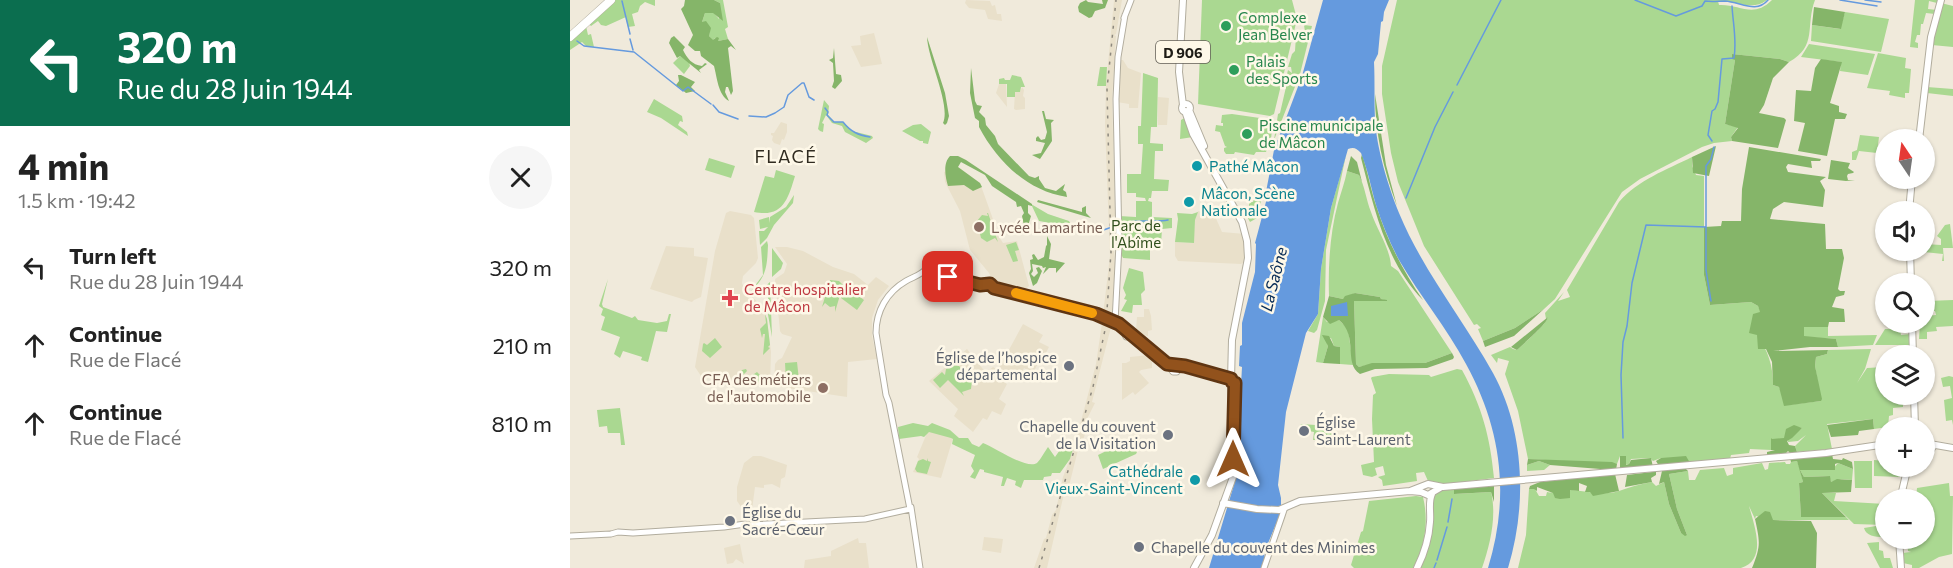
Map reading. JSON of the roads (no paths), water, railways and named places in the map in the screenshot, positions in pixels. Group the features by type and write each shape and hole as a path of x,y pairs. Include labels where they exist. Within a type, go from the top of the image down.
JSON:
{"highway":[{"path":"570,37 605,0"},
{"path":"570,32 611,0"}],"main road":[{"path":"1118,262 1115,79 1118,39 1131,0"},
{"name":"D 906","path":"1184,0 1186,108 1249,235 1250,265 1235,330 1232,380 1232,474 1225,503 1212,535 1193,568"},
{"path":"1920,129 1931,38 1941,0"},
{"path":"1114,320 1118,262 1116,99 1118,57 1125,15"},
{"path":"920,568 903,470 890,406 886,397 876,333 878,316 888,295 898,286 928,272 1104,317 1114,320 1127,333 1174,367 1185,366 1232,380"},
{"path":"1935,445 1953,448"},
{"path":"1225,503 1257,509 1287,507 1410,491 1832,452 1875,446"},
{"path":"1417,568 1429,536 1428,491"},
{"name":"D 906","path":"1193,568 1225,503"},
{"path":"1264,568 1287,507"},
{"path":"570,536 862,520 908,508"},
{"path":"1900,549 1901,568"}],"water":[{"name":"La Saône","path":"1323,0 1389,0 1381,22 1378,54 1374,62 1375,121 1378,143 1391,191 1409,234 1431,275 1493,373 1512,419 1520,469 1520,494 1518,520 1508,568 1488,568 1499,515 1500,489 1495,439 1488,414 1459,351 1396,254 1378,212 1361,153 1353,148 1348,149 1331,208 1321,269 1318,314 1306,333 1286,412 1278,485 1281,512 1264,553 1265,558 1261,568 1209,568 1236,478 1242,367 1239,366 1240,346 1242,345 1242,323 1255,272 1255,243 1267,198 1265,197 1274,150 1302,76"},
{"path":"1347,302 1348,316 1331,316 1331,306"}],"waterway":[{"path":"1457,85 1501,0"},
{"path":"1635,0 1676,16 1702,6 1705,1 1725,1 1753,7 1768,0"},
{"path":"1840,0 1877,6"},
{"path":"1865,0 1881,2"},
{"path":"622,1 630,34"},
{"path":"1712,141 1708,135 1712,111 1718,102 1722,59 1734,58 1732,6"},
{"path":"630,39 633,50"},
{"path":"577,41 584,46 634,52 683,91 688,87 711,104"},
{"path":"749,116 766,117 775,113 784,107 788,95 802,83 809,97 814,100"},
{"path":"1406,198 1435,127 1453,92"},
{"path":"713,105 719,112 738,119"},
{"path":"825,108 827,115 834,122 843,122 855,132 870,137"},
{"path":"1711,301 1706,270 1706,166 1711,159 1714,147"},
{"path":"1121,224 1132,221 1168,220"},
{"path":"1623,438 1621,375 1623,342 1632,283 1646,225 1706,227"},
{"path":"1095,233 1112,227"},
{"path":"1448,522 1452,499"},
{"path":"1437,560 1447,527"},
{"path":"1434,568 1436,563"}],"railway":[{"path":"1039,568 1093,387 1106,325 1111,252 1107,89 1116,0"}],"place":[{"name":"Complexe Jean Belver","path":"1226,26"},
{"name":"Palais des Sports","path":"1234,70"},
{"name":"Piscine municipale de Mâcon","path":"1247,134"},
{"name":"Pathé Mâcon","path":"1197,166"},
{"name":"Mâcon, Scène Nationale","path":"1189,202"},
{"name":"Lycée Lamartine","path":"979,227"},
{"name":"Centre hospitalier de Mâcon","path":"730,298"},
{"name":"Église de l’hospice départemental","path":"1069,366"},
{"name":"CFA des métiers de l'automobile","path":"823,388"},
{"name":"Église Saint-Laurent","path":"1304,431"},
{"name":"Chapelle du couvent de la Visitation","path":"1168,435"},
{"name":"Cathédrale Vieux-Saint-Vincent","path":"1195,480"},
{"name":"Église du Sacré-Cœur","path":"730,521"},
{"name":"Chapelle du couvent des Minimes","path":"1139,547"}],"district":[{"name":"FLACÉ","path":"786,156"}],"park label":[{"name":"Parc de l'Abîme","path":"1136,234"}]}
